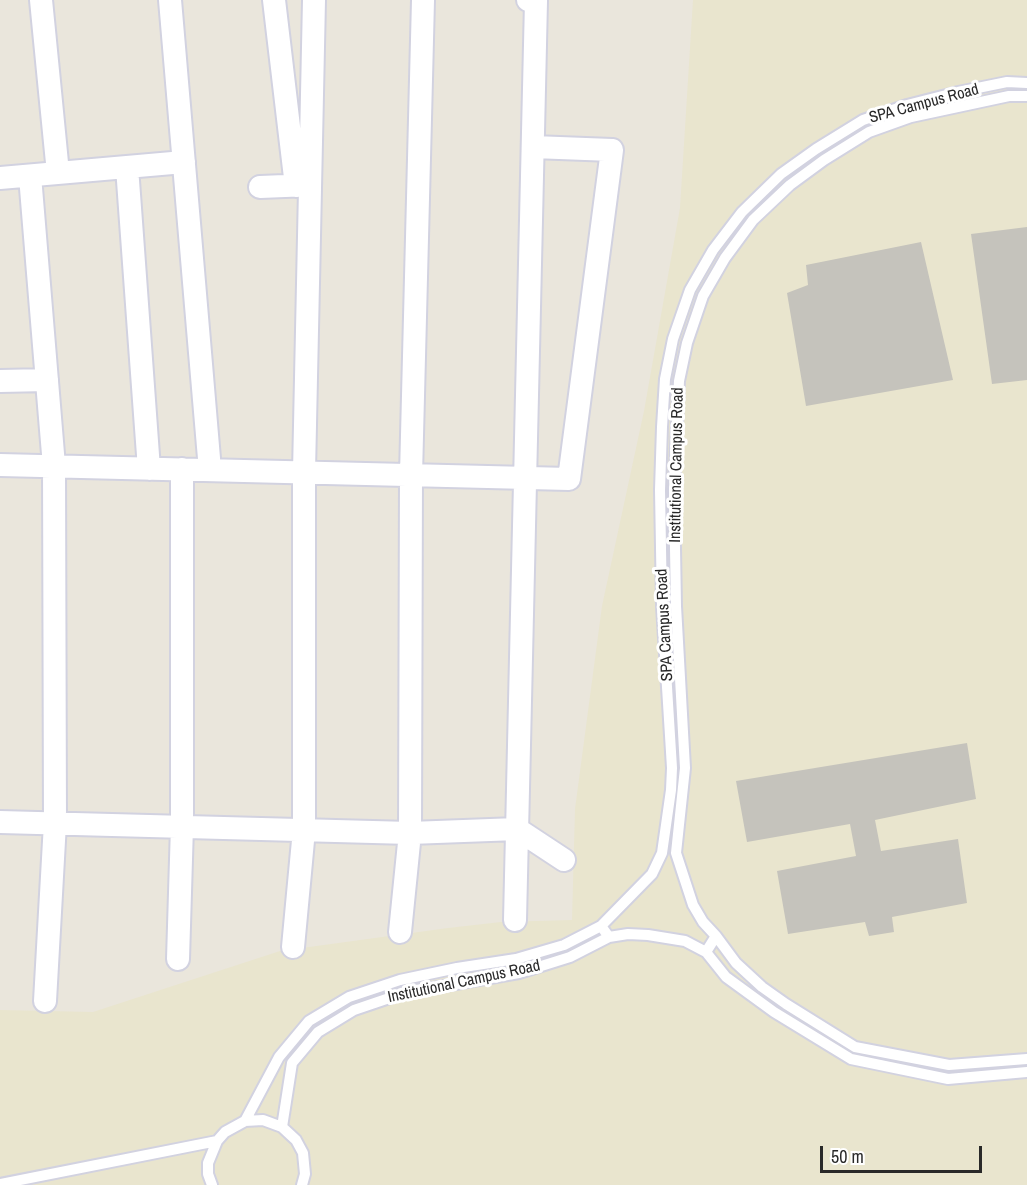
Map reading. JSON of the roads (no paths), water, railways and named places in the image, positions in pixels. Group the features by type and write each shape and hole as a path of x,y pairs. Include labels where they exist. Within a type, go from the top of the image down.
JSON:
{"street":[{"path":"41,0 58,173"},
{"path":"170,0 210,470"},
{"path":"274,0 303,186"},
{"path":"293,947 304,830 303,186 314,0"},
{"path":"400,933 410,833 411,475 423,0"},
{"path":"515,920 536,1 528,0"},
{"path":"0,465 569,478 612,150 533,147"},
{"path":"0,178 184,162"},
{"path":"127,167 149,469"},
{"path":"30,176 54,466 56,823 45,1001"},
{"path":"260,187 303,186"},
{"path":"0,381 47,380"},
{"path":"178,959 182,826 182,469"},
{"path":"0,822 410,833 517,828 564,860"}],"lane":[{"name":"SPA Campus Road","path":"245,1121 279,1057 309,1021 348,997 400,980 516,959 564,945 601,926 652,874 662,853 672,768 662,606 660,490 665,379 673,339 690,290 713,250 742,212 782,174 863,120 908,105 998,84 1027,83"},
{"name":"Institutional Campus Road","path":"716,936 693,905 676,853 686,768 676,606 675,428 679,381 687,343 703,296 725,258 753,220 790,185 869,132 911,117 1009,96 1027,96"},
{"path":"662,853 669,850 676,853"},
{"path":"601,926 609,937"},
{"name":"Institutional Campus Road","path":"282,1127 292,1064 318,1032 354,1010 404,993 519,973 570,957 609,937 628,934 684,941 705,952 726,977 774,1012 851,1059 948,1078 1027,1072"},
{"path":"705,952 716,936 736,963 762,987 855,1047 949,1065 1027,1059"},
{"path":"212,1185 208,1174 208,1163 217,1141 225,1132 245,1121 263,1120 282,1127 296,1140 303,1153 305,1174 302,1185"},
{"path":"0,1184 217,1141"}]}
